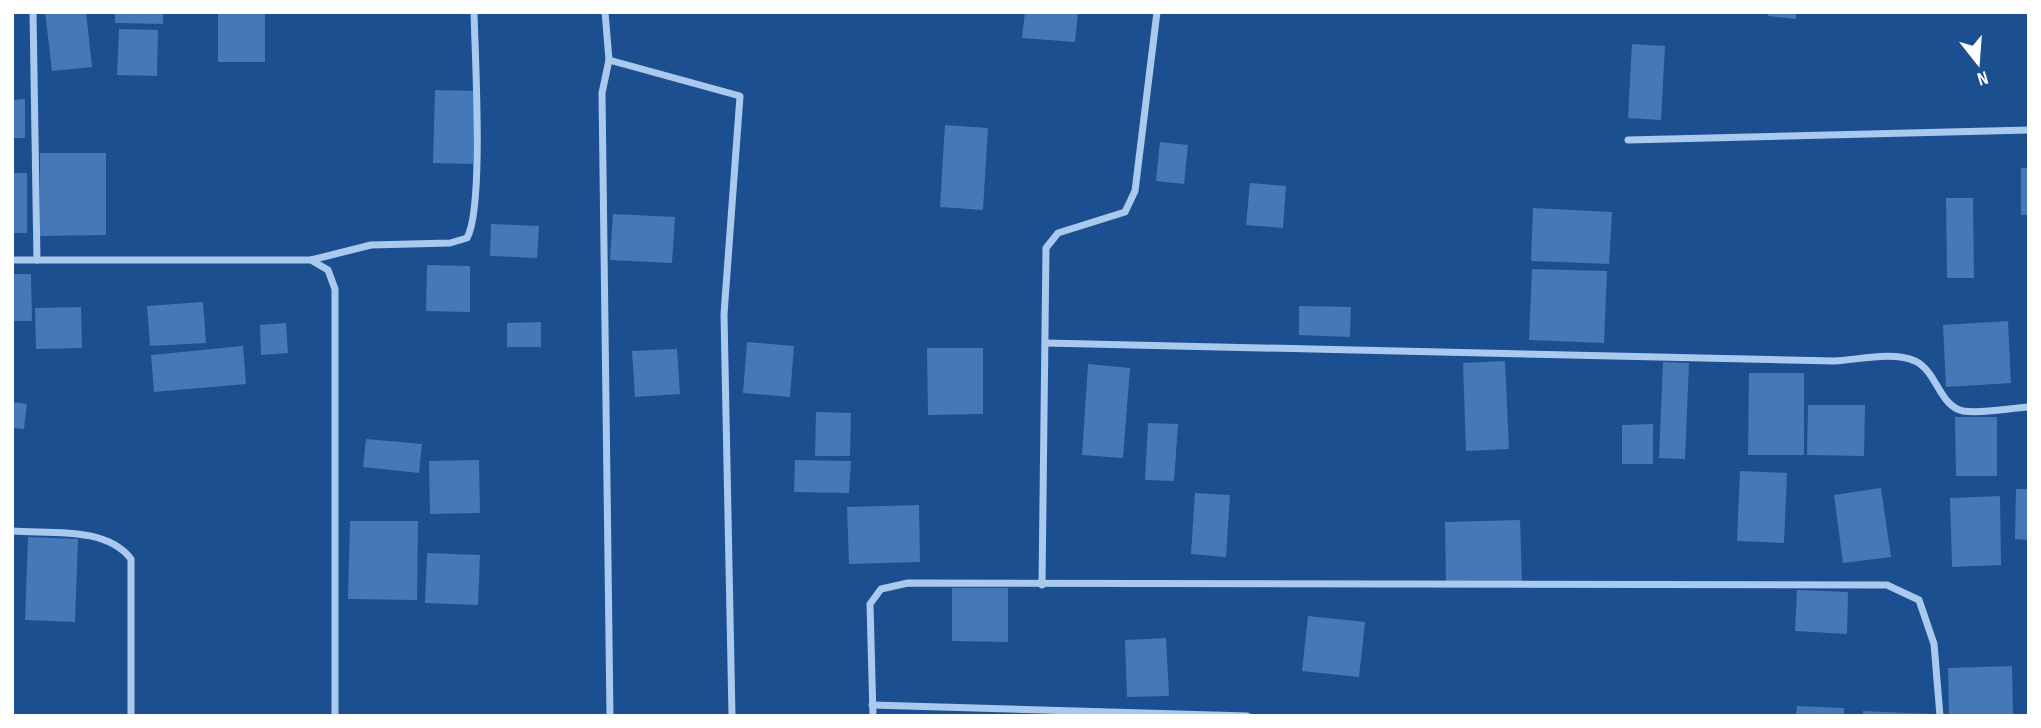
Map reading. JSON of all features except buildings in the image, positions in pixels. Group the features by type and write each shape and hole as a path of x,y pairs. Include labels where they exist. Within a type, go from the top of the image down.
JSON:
{"street":[{"path":"33,12 37,260"},
{"path":"12,260 311,260 371,245 450,243 467,238 474,226 475,204 474,12"},
{"path":"605,12 609,60 602,93 610,716"},
{"path":"1042,585 1046,248 1058,233 1125,212 1135,191 1157,12"},
{"path":"609,60 740,96 724,314 732,716"},
{"path":"1628,140 2029,130"},
{"path":"311,260 327,270 335,289 335,716"},
{"path":"1046,343 1834,361 1897,357 1917,362 1934,379 1946,400 1962,411 2029,407"},
{"path":"12,531 106,538 122,548 131,559 131,716"},
{"path":"873,716 870,604 881,589 908,583 1887,586 1919,600 1934,644 1940,716"},
{"path":"872,705 1247,716"}]}
